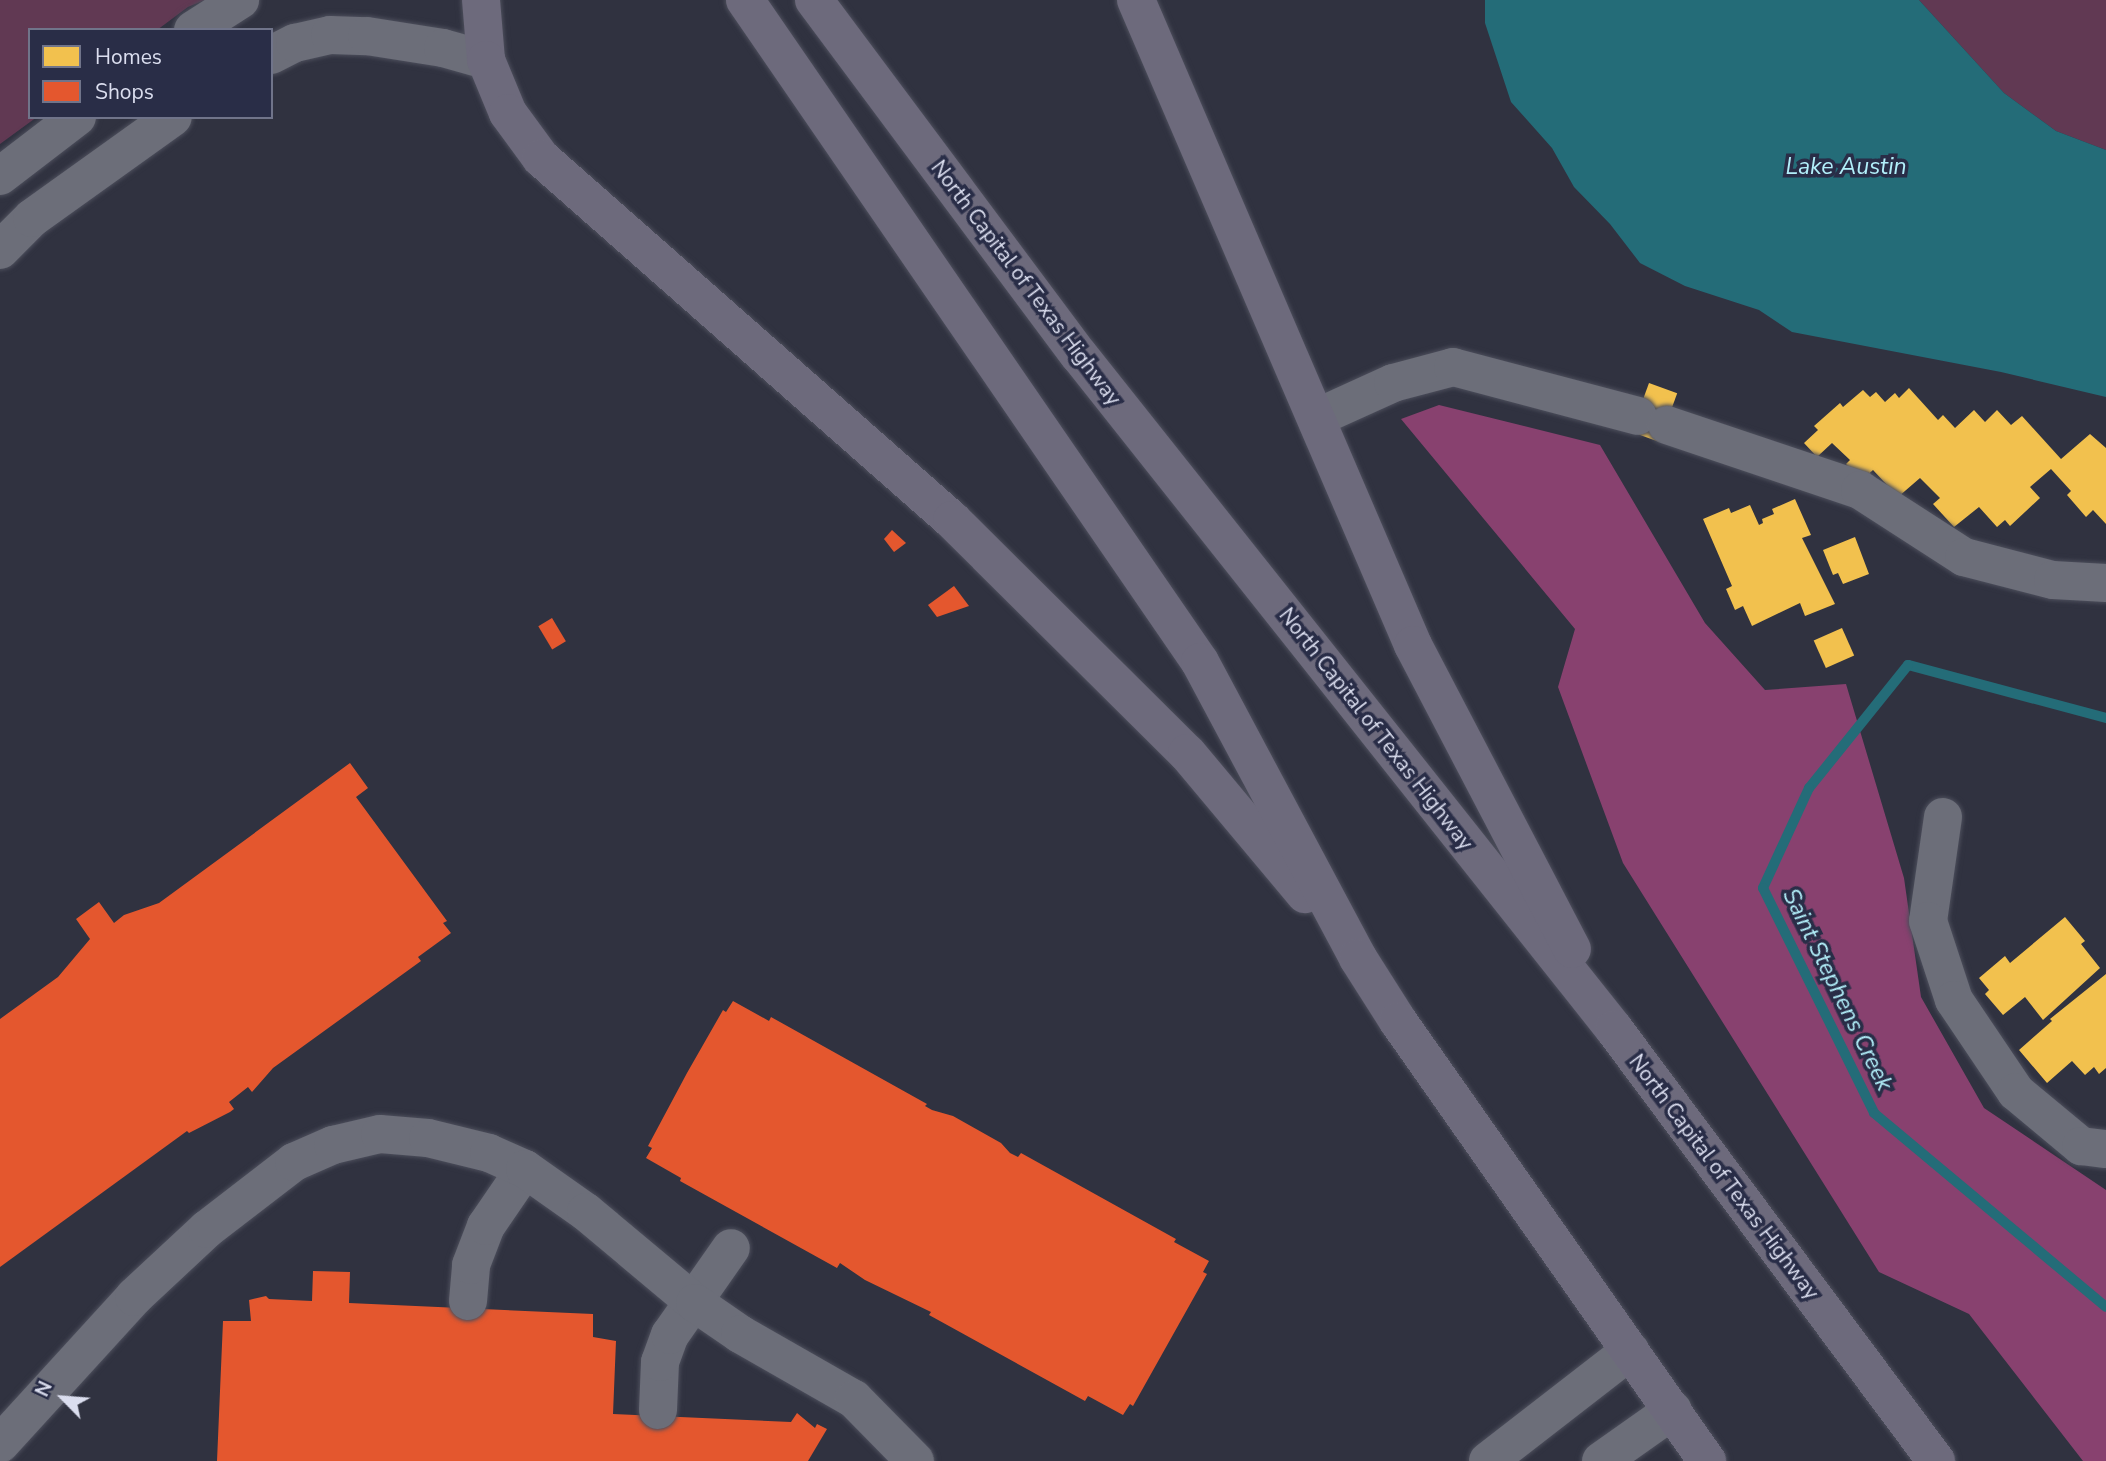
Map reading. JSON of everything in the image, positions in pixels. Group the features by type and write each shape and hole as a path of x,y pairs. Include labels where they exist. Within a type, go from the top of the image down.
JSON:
{"highway":[{"path":"481,0 486,61 508,113 541,158 952,520 1187,753 1358,958 1707,1461"},
{"path":"745,0 1200,662 1358,958"},
{"path":"1136,0 1413,645 1614,1029"},
{"name":"North Capital of Texas Highway","path":"815,1 1079,355 1614,1029 1936,1461"}],"street":[{"path":"196,28 240,0"},
{"path":"273,54 295,43 330,35 367,36 443,48 486,61"},
{"path":"0,176 74,119"},
{"path":"0,250 32,218 170,119"},
{"path":"1316,418 1393,383 1453,368 1653,421 1860,490 1964,557 2053,580 2106,583"},
{"path":"1942,817 1928,920 1954,1000 2015,1091 2081,1146 2106,1149"},
{"path":"15,1461 0,1443 134,1297 207,1229 294,1161 333,1145 380,1134 428,1138 489,1153 525,1170 586,1212 695,1303 740,1334 854,1399 915,1461"},
{"path":"468,1301 471,1265 486,1226 525,1170"},
{"path":"658,1410 660,1362 670,1335 731,1248"},
{"path":"1488,1461 1630,1351"},
{"path":"1601,1461 1673,1410"}],"shaded area":[{"path":"0,0 205,0 188,7 160,28 28,28 28,119 34,119 0,144"},
{"path":"1919,0 2106,0 2106,150 2056,131 2004,93"},
{"path":"1439,405 1600,445 1705,623 1765,690 1846,684 1904,878 1921,997 1984,1108 2106,1190 2106,1461 2083,1461 1969,1314 1879,1272 1623,863 1558,687 1575,629 1401,419"}],"water":[{"name":"Lake Austin","path":"1485,0 1919,0 2004,93 2056,131 2106,150 2106,397 2001,372 1792,332 1759,310 1685,286 1640,263 1610,224 1574,187 1552,148 1511,102 1485,23"}],"building: Homes":[{"path":"1649,383 1677,393 1659,442 1631,432"},
{"path":"1909,388 1938,420 1943,415 1955,428 1974,410 1985,422 1997,410 2011,425 2022,416 2061,459 2090,434 2106,448 2106,524 2093,510 2086,517 2067,495 2071,491 2051,469 2030,487 2040,498 2010,526 2005,520 1997,527 1979,507 1954,527 1933,504 1940,498 1920,478 1898,497 1873,470 1861,481 1846,464 1850,460 1832,443 1817,457 1804,443 1818,430 1814,426 1840,403 1843,407 1863,390 1870,397 1876,392 1885,402 1895,393 1899,398"},
{"path":"1795,499 1811,535 1802,538 1835,604 1805,616 1800,603 1752,626 1743,606 1735,610 1726,589 1732,586 1703,519 1729,508 1731,513 1750,505 1759,525 1763,523 1762,519 1774,514 1772,509"},
{"path":"1855,537 1869,574 1843,584 1838,573 1833,575 1823,550"},
{"path":"1842,628 1854,655 1826,668 1814,641"},
{"path":"2065,917 2085,941 2081,944 2100,968 2043,1020 2025,997 2003,1015 1985,994 1989,990 1979,978 2005,956 2010,963"},
{"path":"2106,974 2106,1068 2099,1074 2094,1067 2085,1075 2072,1061 2047,1083 2019,1050 2052,1021 2050,1019"}],"building: Shops":[{"path":"892,530 906,543 894,552 884,539"},
{"path":"954,586 969,606 937,617 928,605"},
{"path":"552,618 566,641 552,649 538,626"},
{"path":"350,763 368,788 356,797 447,921 443,923 451,933 418,957 421,961 273,1068 252,1092 248,1087 229,1102 234,1109 230,1112 189,1133 187,1131 0,1267 0,1019 58,977 90,939 76,919 99,902 114,923 124,915 159,903"},
{"path":"733,1001 769,1021 771,1017 927,1104 925,1106 932,1110 953,1116 1001,1143 1010,1153 1018,1157 1021,1153 1176,1239 1174,1242 1209,1261 1203,1272 1207,1274 1133,1406 1130,1404 1123,1415 1088,1396 1085,1401 929,1315 931,1312 865,1280 840,1263 837,1268 680,1181 681,1178 646,1158 652,1148 648,1146 687,1073 723,1010 726,1012"},
{"path":"313,1271 350,1272 349,1303 593,1314 593,1337 616,1341 613,1414 791,1422 797,1413 815,1428 817,1424 827,1429 808,1461 217,1461 223,1321 251,1321 249,1300 266,1296 269,1299 312,1301"}],"waterway":[{"name":"Saint Stephens Creek","path":"2106,718 1908,665 1809,788 1763,888 1874,1113 2106,1307"}]}
